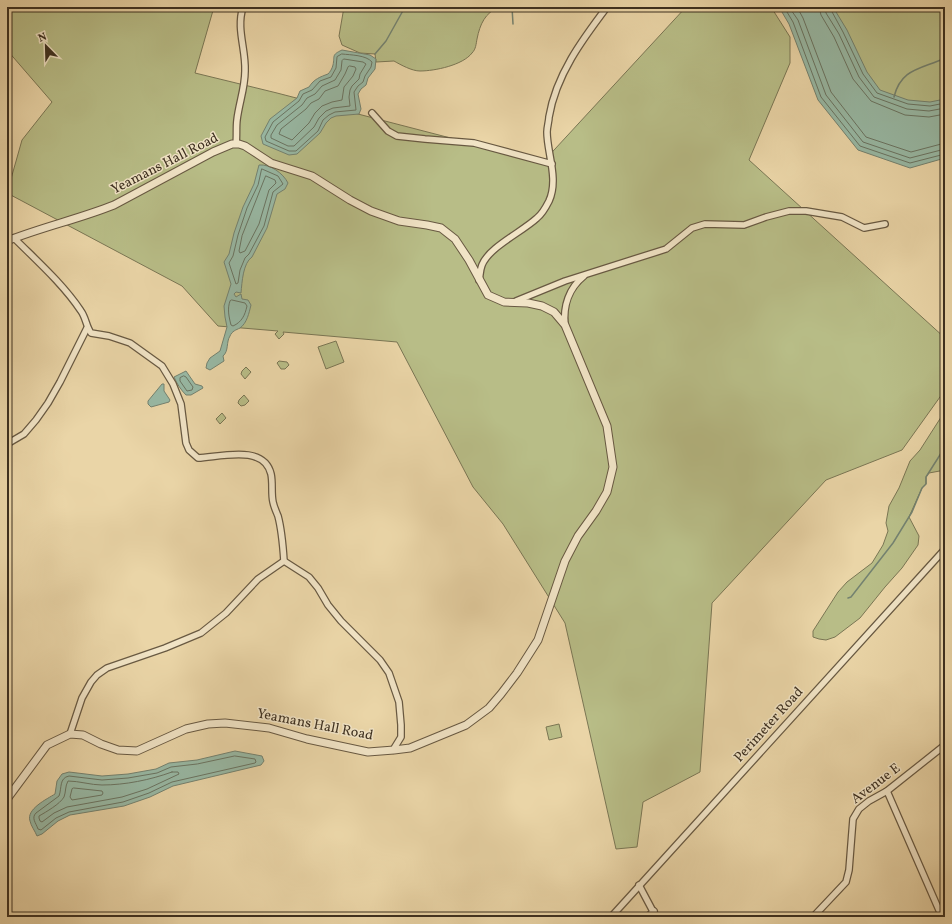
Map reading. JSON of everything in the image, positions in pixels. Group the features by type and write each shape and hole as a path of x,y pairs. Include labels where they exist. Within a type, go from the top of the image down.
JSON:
{"street":[{"path":"236,144 237,120 244,89 246,70 240,16 243,7"},
{"path":"479,281 482,266 486,258 496,248 537,218 546,208 551,197 553,184 552,164 547,132 553,98 566,68 580,43 606,7"},
{"path":"372,113 388,131 397,136 425,140 474,143 552,164"},
{"name":"Yeamans Hall Road","path":"10,240 108,207 213,152 232,144 245,146 271,162 312,176 350,200 371,211 399,221 441,228 455,239 469,260 479,281 488,295 504,302 528,303 542,306 554,312 565,325 607,426 613,467 607,492 596,512 578,536 565,560 538,640 517,673 501,694 488,708 466,724 410,748 368,752 307,739 270,728 225,723 208,724 186,729 137,751 118,750 83,735 70,734"},
{"path":"514,302 586,274 666,248 692,228 705,224 744,224 789,211 806,211 842,217 864,228 885,224"},
{"path":"10,240 71,297 83,313 87,328 91,333 109,336 130,343 162,366 173,384 181,404 186,443 189,450 198,458 246,454 263,460 271,473 272,501 283,540 284,562"},
{"path":"565,325 564,315 569,294 581,278 586,274"},
{"path":"7,444 24,434 36,420 60,382 87,328"},
{"name":"Perimeter Road","path":"611,917 943,555 945,549"},
{"path":"284,562 309,577 340,621 380,660 389,673 399,702 401,725 401,737 393,750"},
{"path":"7,798 47,745 70,734 82,698 97,674 107,668 165,648 201,633 226,613 258,579 284,562"},
{"name":"Avenue E","path":"813,917 846,882 849,870 852,820 859,809 887,791 945,745"},
{"path":"887,791 942,917"},
{"path":"639,885 655,914 647,917"}],"green space":[{"path":"7,7 214,7 195,73 543,162 686,7 771,7 790,37 790,63 749,160 945,338 945,390 902,450 826,480 712,603 700,772 643,802 637,847 616,849 565,623 503,524 473,487 397,342 283,332 284,334 279,339 275,334 278,331 218,326 182,286 7,193 22,140 52,102 7,50"},
{"path":"344,7 499,7 490,12 484,20 475,48 468,57 456,64 433,70 417,71 394,61 376,62 375,54 360,53 342,45 339,36"},
{"path":"818,7 945,7 945,103 891,113"},
{"path":"336,341 344,362 326,369 318,347"},
{"path":"279,361 287,362 289,365 285,369 281,369 277,363"},
{"path":"246,367 251,372 245,379 241,374"},
{"path":"244,395 249,401 245,405 241,406 238,403"},
{"path":"945,411 945,470 929,473 926,477 926,484 922,488 909,517 919,536 918,545 902,568 860,618 835,637 826,640 813,637 813,631 838,592 847,582 872,563 883,545 888,531 886,523 889,506 899,488 910,461 920,450"},
{"path":"222,413 226,418 220,424 216,419"},
{"path":"559,724 562,737 549,740 546,727"}],"water":[{"path":"779,7 833,7 847,30 867,72 880,90 908,100 930,102 945,99 945,158 910,168 858,150 818,100 789,24"},
{"path":"342,50 370,55 376,59 375,69 368,78 366,85 358,94 361,109 359,114 336,116 331,118 320,133 297,154 289,155 263,144 261,136 270,119 297,98 300,91 309,87 317,79 328,74 333,66 334,56"},
{"path":"259,165 267,166 276,170 286,179 288,183 285,189 277,194 267,228 247,264 241,293 236,292 234,294 236,297 241,294 242,299 248,300 251,305 247,318 240,328 231,334 226,352 223,356 224,361 210,370 206,368 207,363 210,358 220,351 227,327 224,306 231,284 224,262 229,254 234,233 243,207 254,184"},
{"path":"186,371 195,384 202,386 203,388 191,395 186,395 184,393 174,377"},
{"path":"162,384 164,384 164,391 170,400 169,402 151,407 148,404 148,401"},
{"path":"235,751 262,756 264,761 261,765 173,786 150,797 124,806 70,815 58,821 42,834 37,836 31,823 31,812 38,805 55,794 57,781 62,774 69,772 102,776 128,774 156,769 169,763 197,760"}],"waterway":[{"path":"375,54 386,41 405,7"},
{"path":"512,7 513,24"},
{"path":"894,97 897,87 907,75 945,58"},
{"path":"848,598 851,597 893,543 912,512 922,488 926,484 926,477 945,447"}]}
